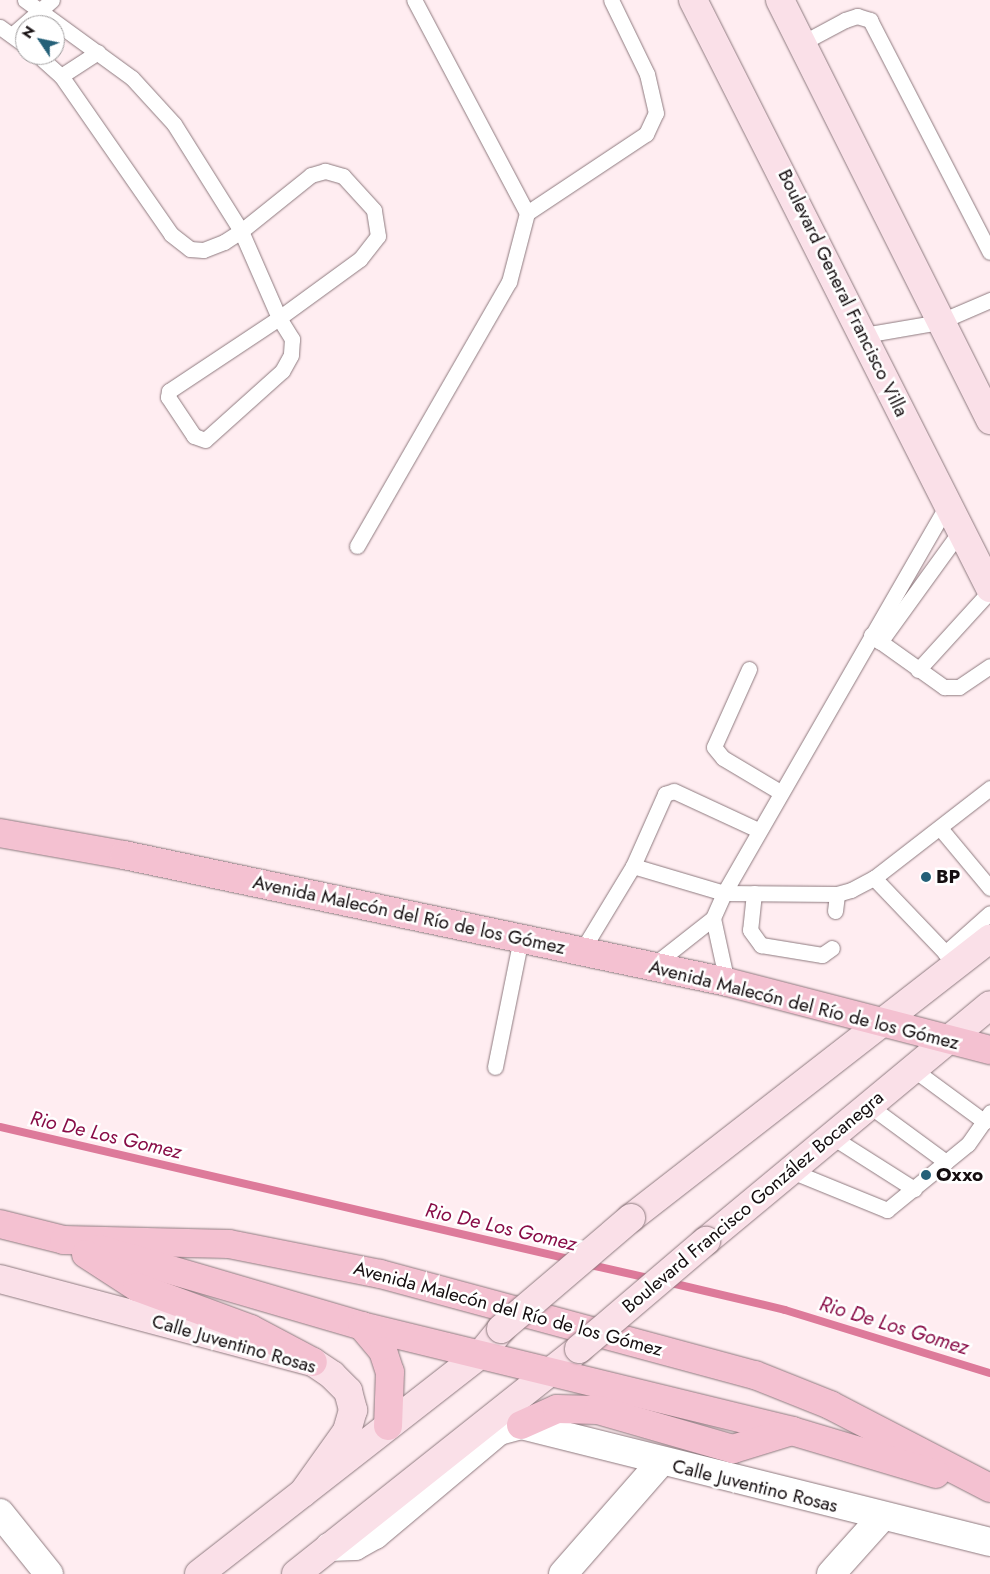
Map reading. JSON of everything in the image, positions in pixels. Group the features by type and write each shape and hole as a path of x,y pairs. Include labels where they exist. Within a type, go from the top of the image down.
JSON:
{"main road":[{"name":"Boulevard General Francisco Villa","path":"693,0 864,335 990,590"},
{"path":"780,0 939,322 990,420"},
{"name":"Avenida Malecón del Río de los Gómez","path":"0,833 124,855 727,982 883,1026 990,1050"},
{"path":"199,1574 481,1354 501,1329 631,1218 883,1026 951,960 990,939"},
{"name":"Boulevard Francisco González Bocanegra","path":"296,1574 579,1349 829,1135 948,1042 990,1005"},
{"name":"Avenida Malecón del Río de los Gómez","path":"0,1224 64,1240 229,1244 380,1274 755,1375 830,1406 990,1489"},
{"path":"64,1240 362,1326 792,1431 990,1489"},
{"path":"64,1240 137,1287 273,1338 313,1362"},
{"name":"Calle Juventino Rosas","path":"0,1279 313,1362 348,1391 353,1410 347,1431 303,1493"},
{"path":"362,1326 383,1351 390,1372 388,1426"},
{"path":"521,1425 557,1409 598,1410 733,1449 792,1431"}],"street":[{"path":"329,1548 355,1546 374,1535 499,1430 521,1425"},
{"name":"Calle Juventino Rosas","path":"521,1425 881,1518 990,1542"},
{"path":"563,1574 662,1462"},
{"path":"0,1513 49,1574"},
{"path":"830,1574 881,1518"}],"lane":[{"path":"25,0 47,5 98,52 155,99 241,232 279,318 292,339 291,355 282,371 205,440 194,436 168,397 169,391 279,318 360,259 378,236 374,210 343,176 326,171 311,175 241,232 203,250 180,244 61,76 49,65"},
{"path":"414,0 527,213"},
{"path":"357,546 509,282 527,213 646,134 656,113 647,74 611,0"},
{"path":"6,31 47,5"},
{"path":"802,43 845,20 857,16 870,20 990,252"},
{"path":"61,76 98,52"},
{"path":"864,335 939,322 990,300"},
{"path":"652,967 713,918 724,893 758,830 876,639 948,504"},
{"path":"876,639 961,530"},
{"path":"918,670 990,590"},
{"path":"876,639 944,687 959,687 990,666"},
{"path":"749,669 714,747 723,758 780,792"},
{"path":"581,952 633,866 665,794 674,790 758,830"},
{"path":"633,866 724,893 837,894 874,878 989,791"},
{"path":"940,828 990,888"},
{"path":"874,878 951,960 990,913"},
{"path":"754,893 750,930 761,944 822,955 832,948"},
{"path":"835,911 837,894"},
{"path":"713,918 727,982"},
{"path":"495,1067 521,938"},
{"path":"789,1170 883,1211 946,1162 987,1117 913,1069"},
{"path":"867,1104 946,1162"},
{"path":"829,1135 914,1188"}],"waterway":[{"name":"Rio De Los Gomez","path":"0,1127 573,1260"},
{"name":"Rio De Los Gomez","path":"586,1264 653,1279"},
{"name":"Rio De Los Gomez","path":"667,1282 785,1310 990,1373"}],"place":[{"name":"BP","path":"926,877"},
{"name":"Oxxo","path":"926,1175"}]}
